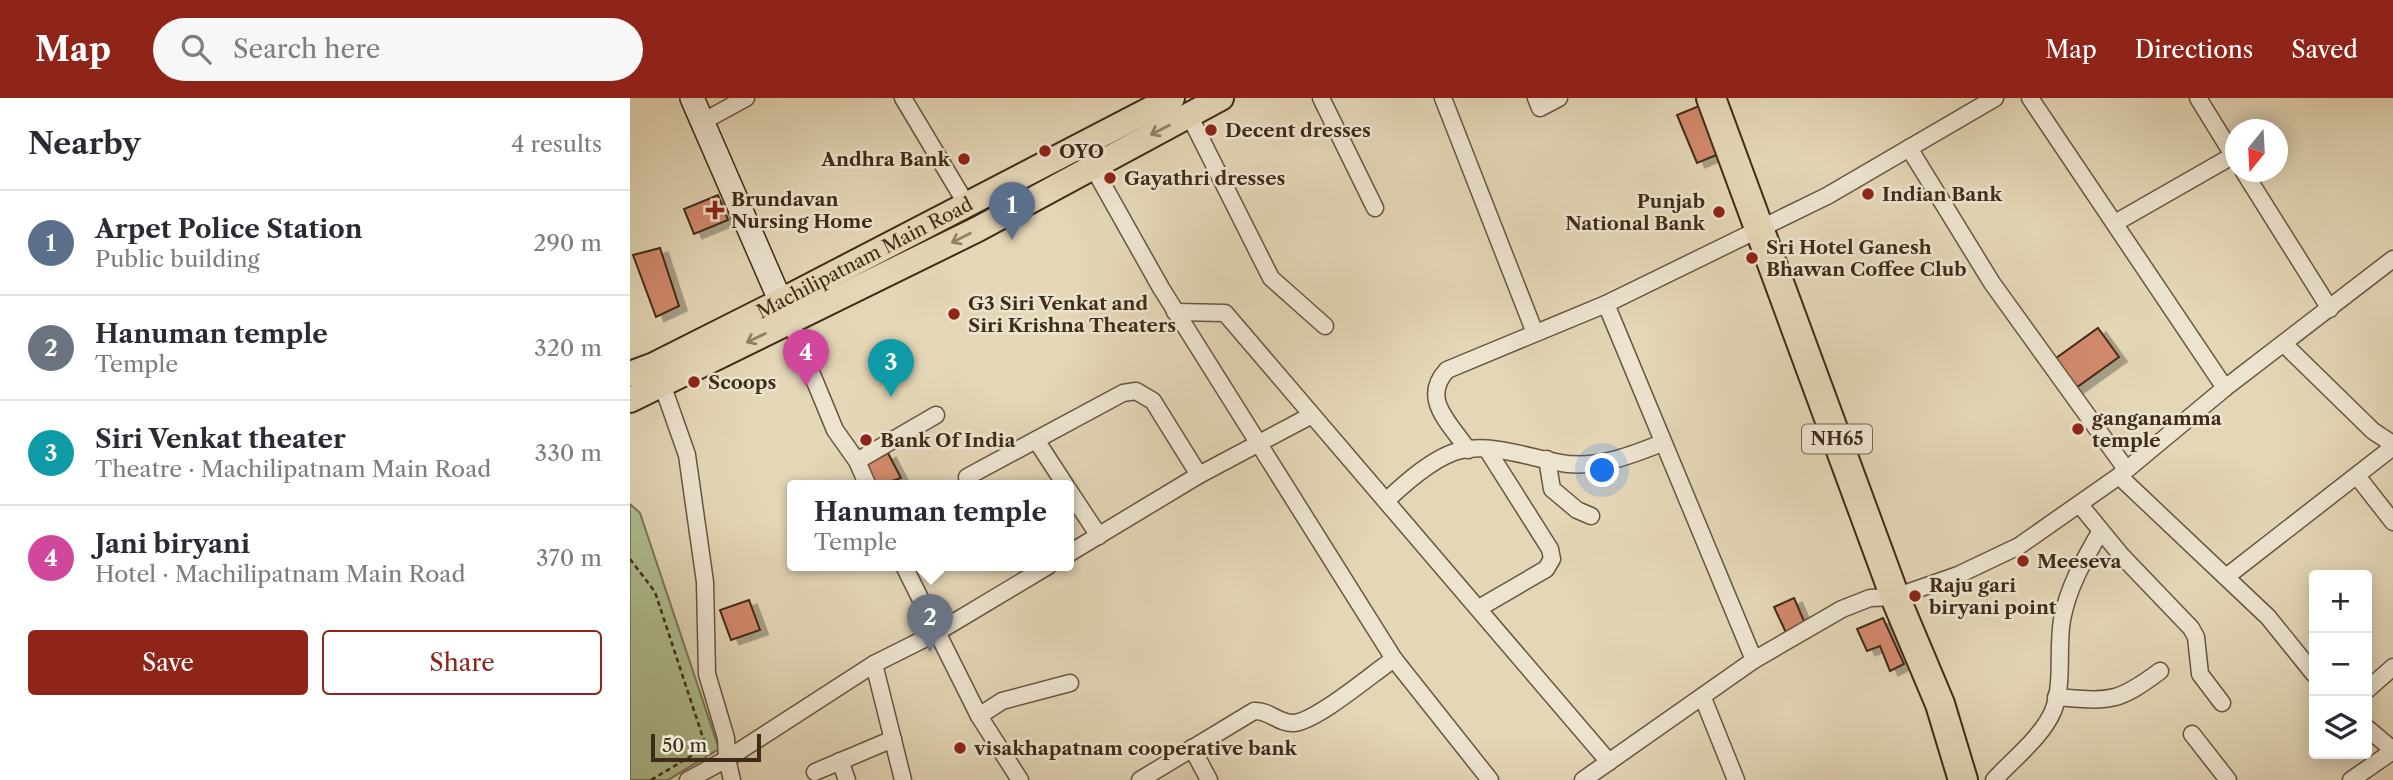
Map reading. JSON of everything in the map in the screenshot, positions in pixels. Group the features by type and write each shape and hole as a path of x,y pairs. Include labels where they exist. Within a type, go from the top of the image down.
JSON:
{"highway":[{"name":"NH65","path":"1711,98 1895,597 1940,704 1963,780"}],"main road":[{"name":"Machilipatnam Main Road","path":"630,400 662,384 967,205 1086,155 1180,107 1221,98"},
{"name":"Machilipatnam Main Road","path":"630,374 978,229 1086,155"}],"street":[{"path":"692,98 835,430 857,461 865,480"},
{"path":"702,122 746,98"},
{"path":"903,98 967,205"},
{"path":"1321,98 1375,208"},
{"path":"1443,98 1535,333"},
{"path":"1536,98 1540,108 1559,98"},
{"path":"2030,98 2225,388"},
{"path":"2198,98 2225,141"},
{"path":"1468,450 1435,399 1436,382 1447,370 1605,304 1759,230 1827,196 1988,100"},
{"path":"1180,107 1270,278 1325,326"},
{"path":"1909,148 1992,283 2123,472 2268,617 2309,668"},
{"path":"1086,155 1175,312 1394,659 1490,780"},
{"path":"2115,223 2225,162"},
{"path":"2250,182 2330,309"},
{"path":"1583,780 1754,660 1842,609 1870,598 1895,597 1958,575 2019,546 2080,505 2225,388 2393,259"},
{"path":"1605,304 1754,660"},
{"path":"1175,312 1225,313 1609,762"},
{"path":"2226,577 2393,446 2373,431 2284,344"},
{"path":"662,384 687,455 705,582 707,674 726,738 732,780"},
{"path":"967,477 1123,393 1136,391 1153,401 1199,475"},
{"path":"857,461 936,415"},
{"path":"1074,551 1199,475 1312,415"},
{"path":"1036,440 1062,480"},
{"path":"1386,500 1415,475 1461,450 1518,452 1570,464 1619,460 1662,443"},
{"path":"1479,608 1546,569 1552,559 1550,549 1488,451"},
{"path":"1547,459 1552,489 1577,510 1591,516"},
{"path":"2357,476 2393,522"},
{"path":"1074,498 1099,536"},
{"path":"2080,505 2100,532 2191,628 2196,637 2200,674 2222,704"},
{"path":"1994,780 2046,723 2056,697 2062,620 2069,593 2100,532"},
{"path":"906,571 979,716 1020,780"},
{"path":"688,780 727,759 874,664 936,634 1040,571"},
{"path":"1140,780 1254,711 1291,723 1299,722 1317,713 1394,659"},
{"path":"874,664 903,780"},
{"path":"2372,686 2393,667"},
{"path":"2056,697 2116,699 2129,694 2160,671"},
{"path":"979,716 1002,701 1070,683"},
{"path":"1703,698 1732,778"},
{"path":"2351,780 2393,750 2372,733"},
{"path":"2192,734 2228,780"},
{"path":"815,772 893,739"},
{"path":"1192,748 1209,780"},
{"path":"840,761 847,780"}],"path":[{"path":"630,559 655,592 706,747 651,780"}],"green space":[{"path":"630,504 640,513 719,749 668,780 630,780"}],"building":[{"path":"1699,106 1719,154 1697,163 1677,115"},
{"path":"718,195 728,220 694,234 684,209"},
{"path":"660,248 679,306 656,317 633,255"},
{"path":"2098,328 2119,357 2073,390 2052,361"},
{"path":"888,453 901,478 874,480 866,465"},
{"path":"1794,598 1807,628 1788,637 1774,607"},
{"path":"749,600 760,630 731,640 720,610"},
{"path":"1883,618 1904,664 1890,671 1880,646 1867,651 1857,629"}],"place":[{"name":"Decent dresses","path":"1211,130"},
{"name":"OYO","path":"1045,151"},
{"name":"Andhra Bank","path":"964,159"},
{"name":"Gayathri dresses","path":"1110,178"},
{"name":"Indian Bank","path":"1868,194"},
{"name":"Brundavan Nursing Home","path":"715,210"},
{"name":"Punjab National Bank","path":"1719,212"},
{"name":"Arpet Police Station","path":"1012,240"},
{"name":"Sri Hotel Ganesh Bhawan Coffee Club","path":"1752,258"},
{"name":"G3 Siri Venkat and Siri Krishna Theaters","path":"954,314"},
{"name":"Scoops","path":"694,382"},
{"name":"Jani biryani","path":"806,387"},
{"name":"Siri Venkat theater","path":"891,397"},
{"name":"ganganamma temple","path":"2078,429"},
{"name":"Bank Of India","path":"866,440"},
{"name":"Meeseva","path":"2023,561"},
{"name":"Raju gari biryani point","path":"1915,596"},
{"name":"Hanuman temple","path":"930,652"},
{"name":"visakhapatnam cooperative bank","path":"960,748"}]}
